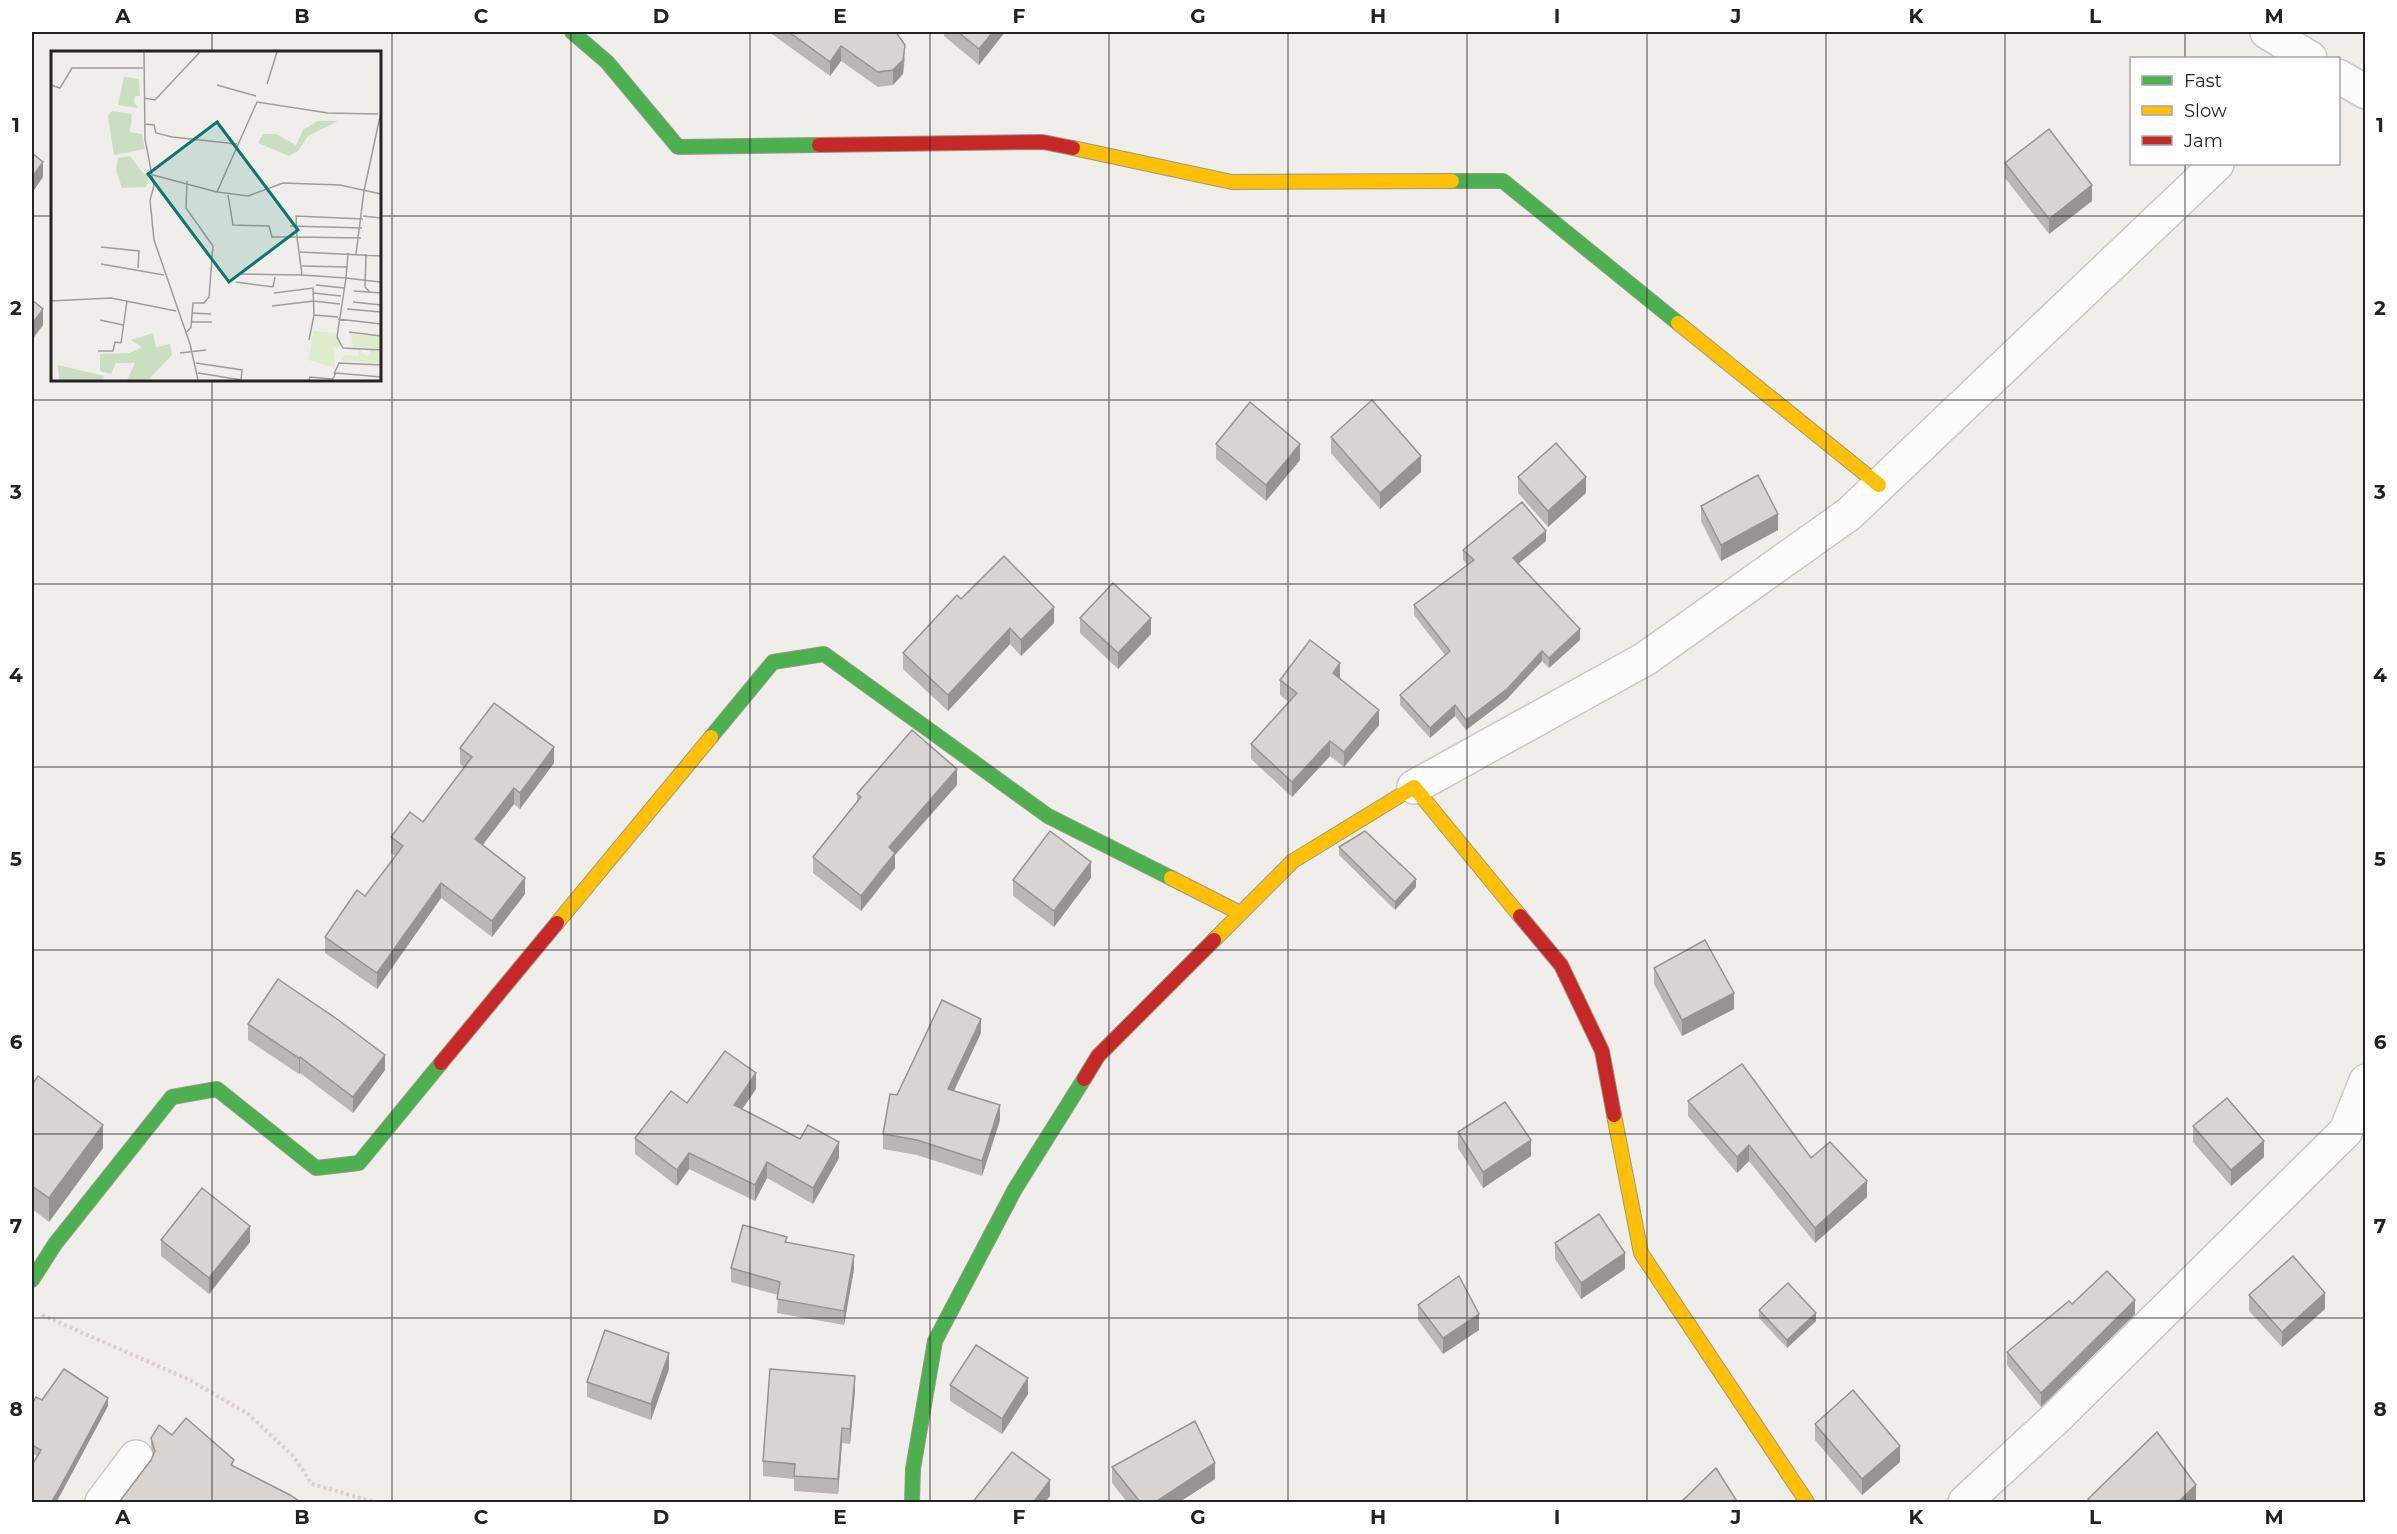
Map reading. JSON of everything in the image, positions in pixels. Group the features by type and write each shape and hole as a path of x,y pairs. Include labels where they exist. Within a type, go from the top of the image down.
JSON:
{"street":[{"path":"572,32 607,62 678,147 1043,142 1232,182 1503,181 1879,485"},
{"path":"2266,32 2308,57"},
{"path":"2340,77 2366,92"},
{"path":"912,1503 913,1469 935,1341 1015,1189 1098,1056 1293,861 1414,787 1645,659 1849,514 2216,165"},
{"path":"32,1280 55,1244 172,1097 217,1089 316,1167 358,1162 772,662 824,654 1048,816 1240,913"},
{"path":"1414,787 1561,965 1602,1051 1641,1253 1808,1503"},
{"path":"1965,1503 2056,1418 2346,1131 2366,1081"},
{"path":"102,1503 136,1456"}],"path":[{"path":"32,1310 190,1380 248,1414 293,1456 312,1484 374,1503"}],"building":[{"path":"789,32 896,32 905,45 903,60 893,70 878,72 841,46 830,62"},
{"path":"958,32 993,32 979,49"},
{"path":"2049,129 2092,185 2049,219 2005,163"},
{"path":"32,153 43,162 32,177"},
{"path":"32,300 43,309 32,324"},
{"path":"1372,400 1421,456 1380,493 1331,437"},
{"path":"1250,402 1300,444 1266,485 1216,444"},
{"path":"1556,443 1586,477 1548,511 1518,477"},
{"path":"1758,475 1778,514 1721,545 1701,506"},
{"path":"1522,502 1546,531 1513,558 1580,629 1549,658 1542,651 1507,689 1466,720 1455,705 1430,728 1400,695 1450,651 1414,605 1474,560 1463,550"},
{"path":"1004,556 1054,607 1021,640 1010,628 948,695 903,653 957,595 961,599"},
{"path":"1113,583 1151,618 1118,653 1080,618"},
{"path":"1310,640 1340,663 1333,673 1379,710 1344,752 1330,741 1292,782 1251,744 1297,693 1280,680"},
{"path":"494,703 554,747 520,793 514,788 475,839 525,878 492,921 441,883 377,973 325,937 357,890 365,896 403,846 391,837 410,812 423,822 472,757 460,748"},
{"path":"912,730 957,769 889,847 895,853 861,896 813,857 861,797 857,794"},
{"path":"1050,831 1091,862 1054,911 1013,880"},
{"path":"1365,831 1416,879 1395,902 1339,847"},
{"path":"1705,940 1734,993 1682,1020 1654,968"},
{"path":"278,979 385,1055 353,1097 300,1057 248,1024"},
{"path":"942,1000 981,1019 948,1089 1000,1105 982,1161 917,1140 883,1134 890,1094 897,1095"},
{"path":"725,1051 756,1073 734,1105 800,1139 808,1125 839,1142 813,1188 767,1162 755,1185 689,1153 677,1170 635,1138 671,1091 687,1103"},
{"path":"1742,1064 1811,1158 1830,1142 1867,1181 1815,1228 1749,1145 1737,1157 1688,1101"},
{"path":"38,1076 103,1125 49,1198 32,1186 32,1085"},
{"path":"2227,1098 2264,1141 2231,1170 2193,1126"},
{"path":"1505,1102 1531,1140 1483,1172 1458,1132"},
{"path":"202,1188 250,1226 209,1278 161,1240"},
{"path":"1599,1214 1625,1253 1581,1283 1555,1243"},
{"path":"743,1225 787,1237 785,1242 854,1255 844,1311 777,1299 780,1282 731,1268"},
{"path":"2293,1256 2325,1293 2282,1332 2249,1295"},
{"path":"2107,1271 2135,1300 2041,1393 2007,1352 2069,1301 2072,1304"},
{"path":"1459,1276 1479,1314 1443,1338 1418,1305"},
{"path":"1788,1283 1816,1313 1787,1340 1759,1310"},
{"path":"605,1330 669,1353 651,1404 587,1382"},
{"path":"976,1345 1028,1378 1002,1419 950,1385"},
{"path":"64,1369 108,1398 51,1503 32,1503 32,1465 41,1450 32,1445 32,1404 36,1397 42,1400"},
{"path":"770,1369 855,1376 850,1429 842,1428 838,1479 794,1476 795,1464 763,1461"},
{"path":"1853,1390 1900,1446 1862,1479 1815,1424"},
{"path":"186,1418 234,1460 231,1465 302,1503 123,1503 120,1501 151,1460 155,1451 151,1438 159,1425 172,1435"},
{"path":"1195,1421 1215,1463 1154,1503 1141,1503 1112,1467"},
{"path":"2157,1432 2196,1485 2177,1503 2091,1503 2088,1499"},
{"path":"1012,1452 1050,1480 1033,1503 972,1503"},
{"path":"1716,1468 1738,1503 1680,1503"}],"traffic: fast":[{"path":"572,32 607,62 678,147 819,145"},
{"path":"1452,181 1503,181 1678,323"},
{"path":"711,737 773,662 824,654 1048,816 1171,878"},
{"path":"32,1280 55,1244 172,1097 217,1089 316,1168 359,1163 441,1063"},
{"path":"912,1502 913,1469 935,1341 1015,1189 1084,1079"}],"traffic: slow":[{"path":"1073,148 1232,182 1452,181"},
{"path":"1678,323 1879,485"},
{"path":"557,923 711,737"},
{"path":"1214,940 1293,861 1414,787 1520,916"},
{"path":"1171,878 1240,913"},
{"path":"1614,1115 1641,1253 1807,1502"}],"traffic: jam":[{"path":"819,145 1043,142 1073,148"},
{"path":"1520,916 1561,965 1602,1051 1614,1115"},
{"path":"441,1063 557,923"},
{"path":"1084,1079 1098,1056 1214,940"}]}
